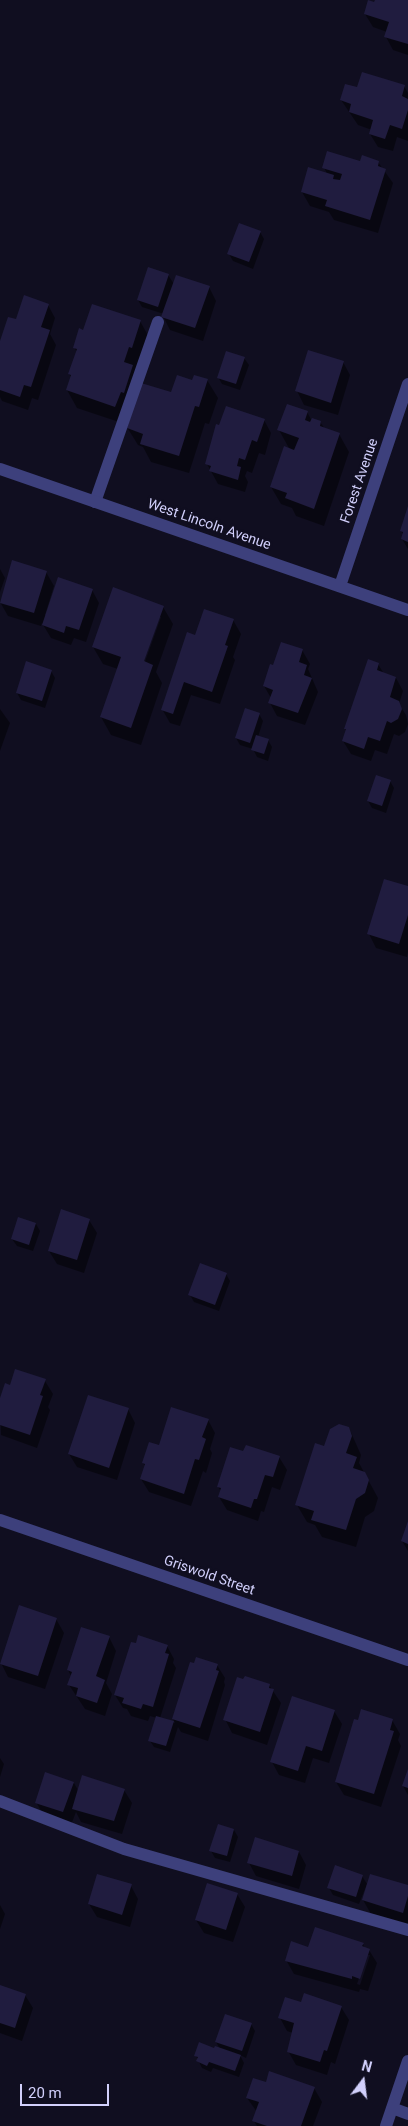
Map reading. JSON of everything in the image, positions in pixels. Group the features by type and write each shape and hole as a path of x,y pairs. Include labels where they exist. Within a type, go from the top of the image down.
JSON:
{"street":[{"path":"95,502 158,322"},
{"name":"Forest Avenue","path":"340,586 408,384"},
{"name":"West Lincoln Avenue","path":"0,469 408,610"},
{"name":"Griswold Street","path":"0,1520 408,1660"},
{"path":"0,1800 124,1849 408,1930"},
{"path":"386,2126 408,2061"},
{"path":"392,2108 408,2114"}],"building":[{"path":"368,0 374,2 375,0 408,0 408,44 384,37 389,22 364,14"},
{"path":"362,72 405,85 402,96 408,99 408,110 402,129 390,125 385,139 369,134 373,120 349,112 351,104 340,100 345,84 357,87"},
{"path":"327,151 360,161 362,155 379,161 378,166 386,169 370,220 325,206 327,200 301,192 308,167 334,175 333,179 340,180 342,174 322,168"},
{"path":"239,223 261,231 249,262 227,254"},
{"path":"148,267 169,274 158,307 137,300"},
{"path":"176,275 210,286 195,328 161,317"},
{"path":"24,295 49,304 41,327 50,330 31,387 24,385 20,397 0,390 0,341 8,317 16,319"},
{"path":"92,304 141,320 132,348 129,347 124,362 133,365 124,393 121,392 115,407 66,390 71,375 68,374 77,349 73,348 79,328 83,330"},
{"path":"308,350 344,361 331,403 295,391"},
{"path":"226,351 245,357 236,384 217,378"},
{"path":"177,375 192,380 194,375 208,379 199,407 195,406 179,456 140,444 143,434 127,428 141,383 171,392"},
{"path":"287,404 308,411 305,420 310,422 312,418 321,421 320,426 340,433 314,509 285,498 287,493 270,487 284,446 294,450 299,438 277,430"},
{"path":"226,406 265,419 257,442 252,440 245,460 239,458 237,466 241,467 238,480 209,471 211,466 205,464 216,424 219,425"},
{"path":"408,506 408,542 401,539 403,532 400,531"},
{"path":"12,560 47,571 34,613 0,603"},
{"path":"58,577 93,589 79,630 66,626 64,633 42,625"},
{"path":"113,587 164,606 144,661 153,665 131,728 100,717 121,657 92,647"},
{"path":"204,609 234,619 225,645 228,646 212,692 184,682 173,714 161,710 187,632 195,635"},
{"path":"281,642 303,649 299,662 307,665 304,675 312,678 298,713 268,703 273,690 263,686 270,664 273,665"},
{"path":"368,659 379,663 377,670 396,677 390,697 399,701 402,709 398,719 391,723 387,721 380,741 368,737 364,749 342,741 346,729 344,729"},
{"path":"26,661 52,670 42,701 16,693"},
{"path":"245,708 260,713 250,743 235,738"},
{"path":"256,735 269,739 264,754 251,750"},
{"path":"376,775 391,780 382,806 367,801"},
{"path":"384,879 408,886 408,915 399,944 367,934"},
{"path":"61,1209 90,1219 77,1260 48,1251"},
{"path":"18,1217 36,1223 29,1245 11,1239"},
{"path":"200,1263 227,1273 215,1305 188,1295"},
{"path":"15,1369 46,1379 40,1395 43,1396 30,1435 0,1425 0,1398 5,1383 10,1385"},
{"path":"88,1395 129,1408 109,1468 68,1454"},
{"path":"171,1407 209,1419 202,1437 206,1439 199,1460 195,1459 184,1494 140,1479 145,1464 142,1463 149,1442 159,1445"},
{"path":"339,1424 349,1427 352,1436 346,1453 357,1457 353,1468 365,1472 369,1480 365,1493 356,1499 346,1530 311,1520 314,1511 295,1505 315,1443 324,1446 330,1429"},
{"path":"246,1445 280,1456 273,1477 265,1475 257,1499 254,1499 251,1508 218,1497 221,1488 217,1487 230,1447 243,1451"},
{"path":"408,1521 408,1544 401,1541"},
{"path":"19,1605 57,1618 38,1676 0,1664"},
{"path":"81,1627 110,1636 96,1676 105,1680 97,1703 76,1696 78,1688 67,1685 72,1672 67,1670"},
{"path":"138,1635 168,1645 165,1653 169,1654 153,1707 143,1704 141,1709 122,1703 124,1698 114,1695 131,1642 136,1643"},
{"path":"196,1657 218,1664 216,1670 219,1671 200,1728 172,1719 190,1662 194,1663"},
{"path":"245,1676 270,1684 269,1688 274,1689 260,1732 223,1720 237,1677 243,1679"},
{"path":"292,1696 335,1710 322,1751 306,1746 298,1771 270,1762"},
{"path":"361,1709 393,1719 390,1730 394,1731 374,1794 335,1782 354,1719 358,1720"},
{"path":"156,1716 174,1721 166,1746 148,1741"},
{"path":"408,1769 408,1788 402,1786"},
{"path":"45,1772 74,1782 63,1812 35,1803"},
{"path":"82,1775 125,1789 114,1821 72,1809"},
{"path":"218,1824 234,1829 227,1856 209,1851"},
{"path":"255,1837 299,1851 292,1876 247,1863"},
{"path":"335,1865 363,1875 356,1897 327,1888"},
{"path":"97,1874 132,1884 122,1915 88,1904"},
{"path":"370,1874 408,1885 408,1896 403,1913 362,1900"},
{"path":"207,1883 238,1893 226,1930 195,1920"},
{"path":"315,1927 364,1943 362,1946 370,1949 360,1979 352,1976 352,1979 285,1961 291,1941 308,1947"},
{"path":"0,1985 26,1994 15,2028 0,2023"},
{"path":"304,1993 342,2006 327,2051 324,2050 320,2062 287,2052 294,2023 278,2018 285,1997 301,2002"},
{"path":"225,2014 252,2023 242,2051 215,2042"},
{"path":"199,2042 241,2055 235,2071 209,2062 207,2066 196,2061 198,2057 194,2056"},
{"path":"269,2071 315,2087 301,2126 267,2126 252,2121 259,2102 246,2098 253,2078 266,2082"}]}
